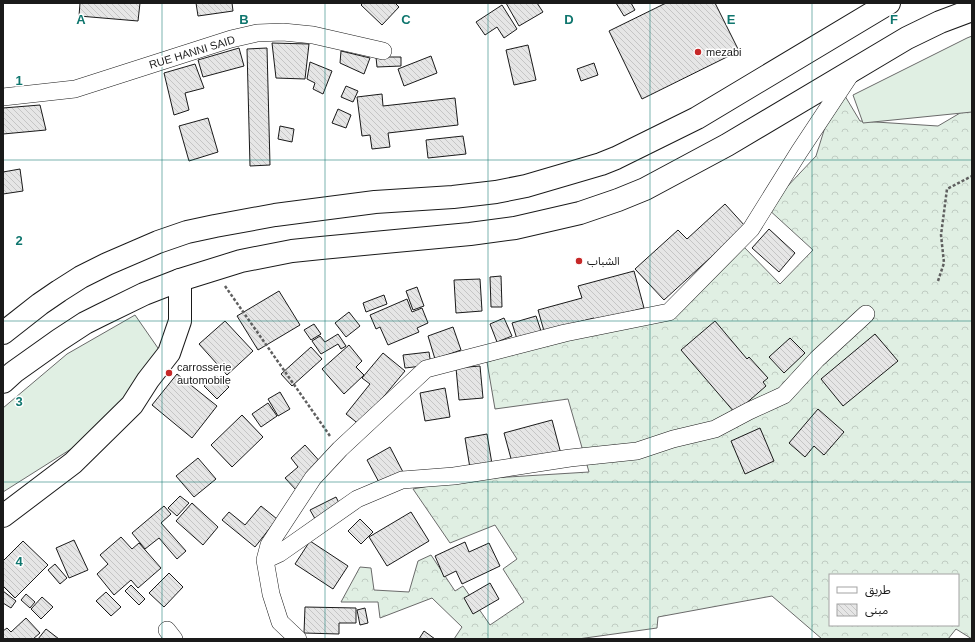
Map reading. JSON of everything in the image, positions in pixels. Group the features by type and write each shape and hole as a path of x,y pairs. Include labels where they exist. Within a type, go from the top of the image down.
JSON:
{"main road":[{"path":"3,333 53,295 81,277 158,242 187,232 275,215 375,202 453,197 496,192 526,186 606,162 665,135 697,118 889,3"},
{"path":"3,382 14,372 85,323 144,294 180,280 242,261 292,251 463,235 500,230 580,213 618,200 645,189 727,145 907,38 940,22 972,10"},
{"path":"3,516 73,463 132,405 169,352 180,320 180,280"}],"street":[{"name":"RUE HANNI SAID","path":"3,97 75,89 231,39 257,33 283,32 313,35 383,51"},
{"path":"298,639 280,622 271,594 265,560 269,545 313,478 340,449 426,369 565,333 669,312 751,229 853,70"},
{"path":"265,560 280,553 357,499 402,480 454,476 570,458 637,451 673,439 715,429 784,396 817,359 866,314"}],"path":[{"path":"938,281 944,263 940,235 947,189 972,176"},
{"path":"214,270 340,449"}],"green space":[{"path":"972,36 972,112 863,123 853,95"},
{"path":"845,96 860,121 938,126 972,106 972,639 956,629 948,639 822,639 772,596 658,617 657,628 578,639 454,639 462,627 432,598 380,618 378,602 341,602 360,567 371,568 374,590 409,592 418,561 431,555 455,591 463,586 490,625 524,602 503,569 517,559 495,525 450,543 413,489 460,480 589,472 568,399 495,409 487,362 678,302 743,246 780,284 813,250 767,208 816,156 831,108"},
{"path":"135,315 160,351 130,397 79,444 3,492 3,408 67,354"}],"building":[{"path":"80,3 140,3 138,21 79,16"},
{"path":"196,3 232,3 233,11 198,16"},
{"path":"363,3 395,3 399,7 382,25 361,5"},
{"path":"506,3 537,3 543,12 519,26"},
{"path":"616,3 631,3 635,10 624,16"},
{"path":"666,3 715,3 739,51 642,99 609,31"},
{"path":"502,5 517,29 504,38 497,27 485,35 476,22"},
{"path":"272,43 309,44 305,79 276,78"},
{"path":"528,45 536,80 514,85 506,50"},
{"path":"239,48 244,66 203,77 198,60"},
{"path":"267,48 270,165 250,166 247,49"},
{"path":"341,51 370,58 364,74 340,63"},
{"path":"431,56 437,73 404,86 398,69"},
{"path":"376,57 401,57 401,66 377,67"},
{"path":"310,62 332,71 323,94 313,89 315,83 307,79"},
{"path":"594,63 598,75 581,81 577,69"},
{"path":"195,64 204,88 185,93 189,110 174,115 164,73"},
{"path":"346,86 358,91 353,102 341,97"},
{"path":"382,94 383,106 455,98 458,125 388,133 390,147 372,149 370,135 362,136 357,97"},
{"path":"40,105 46,130 3,134 3,108"},
{"path":"338,109 351,115 346,128 332,123"},
{"path":"208,118 218,152 189,161 179,126"},
{"path":"280,126 294,129 292,142 278,139"},
{"path":"463,136 466,154 428,158 426,140"},
{"path":"20,169 23,191 3,194 3,172"},
{"path":"725,204 745,226 664,300 635,269 678,230 687,239"},
{"path":"769,229 795,253 779,272 752,248"},
{"path":"634,271 644,308 595,321 594,318 544,331 538,310 582,298 578,286"},
{"path":"501,276 502,307 491,307 490,277"},
{"path":"480,279 482,311 456,313 454,280"},
{"path":"417,287 424,306 413,310 406,291"},
{"path":"279,291 300,325 258,350 237,316"},
{"path":"384,295 387,304 366,312 363,303"},
{"path":"407,299 412,312 422,308 428,323 417,328 419,332 388,345 380,327 376,329 370,315"},
{"path":"349,312 360,326 346,337 335,323"},
{"path":"536,316 541,331 517,339 512,323"},
{"path":"504,318 512,336 497,342 490,324"},
{"path":"225,321 253,351 227,375 199,344"},
{"path":"715,321 747,359 749,357 768,378 763,382 766,386 735,413 681,350"},
{"path":"314,324 321,334 311,340 304,330"},
{"path":"453,327 461,350 435,359 428,336"},
{"path":"338,334 346,346 341,349 338,344 321,354 312,341 320,336 325,342"},
{"path":"875,334 898,361 843,406 821,379"},
{"path":"790,338 805,353 784,373 769,357"},
{"path":"349,345 362,361 356,367 364,375 344,394 322,369"},
{"path":"311,347 322,359 292,386 281,374"},
{"path":"429,352 431,365 405,368 403,355"},
{"path":"383,353 405,371 360,425 346,414 370,384 362,378"},
{"path":"480,366 483,398 459,400 456,368"},
{"path":"177,374 217,406 192,438 152,405"},
{"path":"215,375 229,387 217,399 204,386"},
{"path":"445,388 450,417 425,421 420,393"},
{"path":"280,392 290,409 278,416 268,399"},
{"path":"268,403 277,416 261,427 252,414"},
{"path":"818,409 844,432 824,455 814,446 805,457 789,443"},
{"path":"242,415 263,437 232,467 211,445"},
{"path":"552,420 561,454 513,466 504,433"},
{"path":"760,428 774,461 745,474 731,441"},
{"path":"487,434 493,470 471,474 465,438"},
{"path":"305,445 323,465 296,490 285,478 298,467 291,458"},
{"path":"390,447 404,474 381,486 367,460"},
{"path":"198,458 216,479 194,497 176,476"},
{"path":"180,496 189,503 177,516 168,508"},
{"path":"336,497 343,511 318,524 310,510"},
{"path":"192,503 218,527 203,545 176,521"},
{"path":"164,506 171,514 161,523 186,551 177,559 159,538 145,549 132,533"},
{"path":"261,506 277,519 255,547 222,520 229,512 245,525"},
{"path":"411,512 429,541 387,566 369,537"},
{"path":"360,519 373,532 361,544 348,531"},
{"path":"121,537 132,549 139,543 161,568 138,588 131,580 114,595 97,574 108,564 100,555"},
{"path":"74,540 88,570 69,578 56,548"},
{"path":"23,541 48,565 15,598 3,586 3,561"},
{"path":"310,541 348,566 333,589 295,564"},
{"path":"465,542 469,552 489,543 500,566 462,584 456,571 444,577 435,556"},
{"path":"55,564 67,578 60,584 48,570"},
{"path":"169,573 183,587 164,607 149,593"},
{"path":"490,583 499,599 473,614 464,598"},
{"path":"131,585 145,599 139,605 125,591"},
{"path":"3,591 16,601 11,608 3,603"},
{"path":"106,592 121,607 111,616 96,601"},
{"path":"26,594 35,602 30,608 21,600"},
{"path":"42,597 53,607 41,619 31,609"},
{"path":"305,607 356,608 356,623 339,623 339,634 304,633"},
{"path":"365,608 368,623 360,625 357,610"},
{"path":"26,618 40,633 33,639 3,639 3,631 7,628 11,632"},
{"path":"46,629 59,639 38,639"},
{"path":"424,631 435,639 419,639"}],"place":[{"name":"mezabi","path":"698,52"},
{"name":"الشباب","path":"579,261"},
{"name":"carrosserie automobile","path":"169,373"}]}
